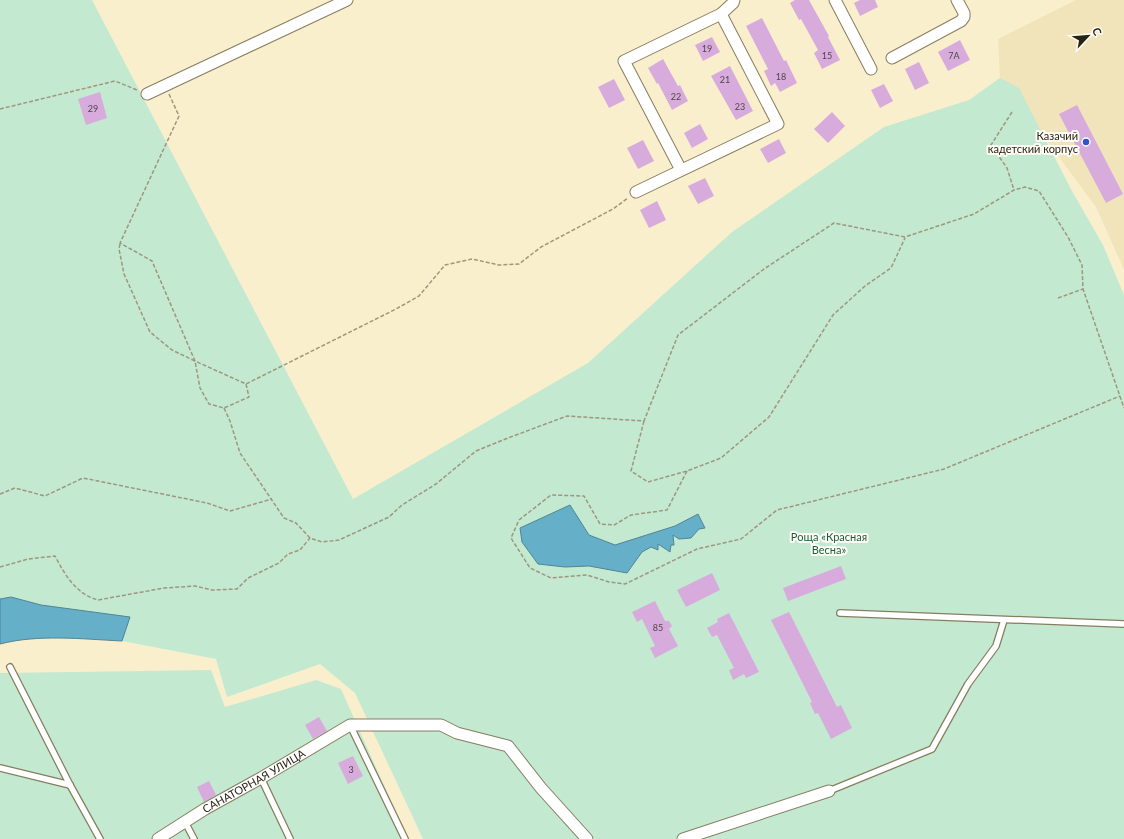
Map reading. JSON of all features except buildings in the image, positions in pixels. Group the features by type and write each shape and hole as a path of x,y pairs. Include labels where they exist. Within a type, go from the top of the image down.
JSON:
{"street":[{"path":"147,94 165,87 347,0"},
{"path":"681,170 624,61 721,14 733,3 734,0"},
{"path":"835,0 871,69"},
{"path":"892,58 961,21 964,17 964,13 957,0"},
{"path":"636,192 778,124 721,14"},
{"path":"350,724 441,725 457,733 508,746 541,788 587,839"},
{"name":"САНАТОРНАЯ УЛИЦА","path":"158,839 350,724"},
{"path":"683,839 829,791"}],"lane":[{"path":"840,613 1124,624"},
{"path":"829,791 932,749 968,684 996,646 1004,620"},
{"path":"10,666 70,784 100,839"},
{"path":"350,724 405,839"},
{"path":"0,768 70,784"},
{"path":"261,778 290,839"},
{"path":"185,822 194,839"}],"path":[{"path":"0,109 115,81 147,94"},
{"path":"165,87 180,116 120,243 124,274 150,332 172,350 246,384"},
{"path":"1012,112 991,145 1007,168 1014,190"},
{"path":"905,237 891,268 866,286 833,315 769,417 721,458 687,471 648,482 631,471 644,421 678,336 764,269 834,223 905,237 974,214 1014,190 1025,187 1039,191 1068,237 1082,265 1083,289 1124,408"},
{"path":"246,384 419,296 445,265 472,259 499,265 519,264 541,247 613,209 636,192"},
{"path":"120,243 152,261 195,361 200,388 209,404 224,408 249,397 246,384"},
{"path":"1058,298 1083,289"},
{"path":"687,471 667,510 630,515 614,525 600,524 584,496 551,495 519,520 511,538 530,568 551,578 587,575 609,582 625,584 697,550 741,539 777,510 944,469 1120,396"},
{"path":"224,408 230,421 240,453 284,518 296,523 310,538 322,542 339,540 389,517 402,505 436,484 476,451 567,416 644,421"},
{"path":"0,494 15,488 45,496 83,478 207,503 230,511 272,500"},
{"path":"0,567 28,559 55,556 68,579 87,597 98,600 164,588 195,586 212,590 237,588 248,578 279,563 288,554 300,550 310,538"}],"shaded area":[{"name":"Казачий кадетский корпус","path":"1076,0 1124,0 1124,270 1096,207 1000,78 998,39"}],"green space":[{"name":"Роща «Красная Весна»","path":"0,0 92,0 353,499 588,363 732,232 884,127 969,100 1000,78 1019,88 1072,191 1103,245 1124,295 1124,839 423,839 355,693 320,664 227,697 216,659 122,641 80,638 20,639 0,644"},
{"path":"211,670 225,707 316,680 341,689 408,839 0,839 0,673"}],"water":[{"path":"570,505 589,535 615,545 675,526 698,514 705,528 699,529 691,538 679,539 673,535 674,545 671,545 670,552 658,544 658,550 651,547 642,552 627,573 589,566 565,567 538,564 522,542 520,528"},
{"path":"11,597 41,605 130,617 122,641 76,638 45,638 0,644 0,599"}],"place":[{"name":"Казачий кадетский корпус","path":"1086,142"}]}
